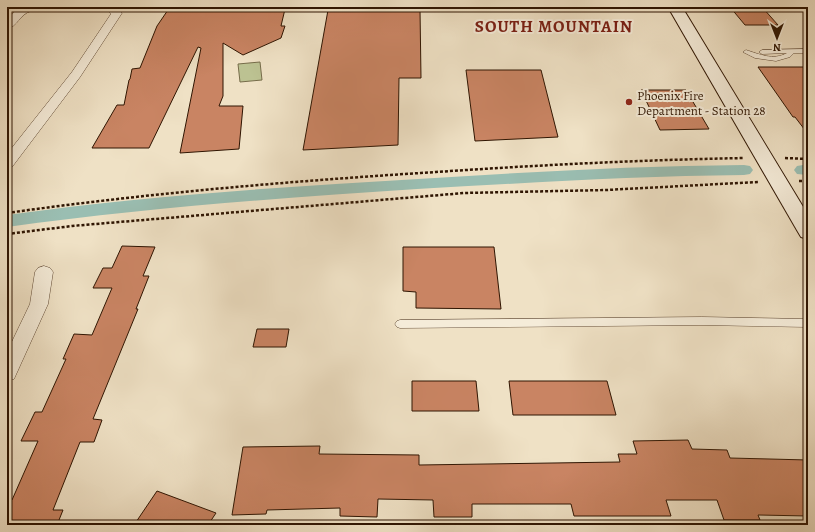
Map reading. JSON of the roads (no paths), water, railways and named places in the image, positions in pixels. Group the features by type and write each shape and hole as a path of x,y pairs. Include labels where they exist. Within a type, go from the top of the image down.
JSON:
{"main road":[{"path":"675,7 808,232"}],"street":[{"path":"7,26 22,10 31,8 110,8 117,13 76,74 7,164"},
{"path":"7,373 39,304 44,272"}],"lane":[{"path":"762,52 808,51"},
{"path":"746,52 766,58 781,58 788,56 792,52"},
{"path":"400,324 702,321 808,324"}],"waterway":[{"path":"7,221 109,208 315,190 580,174 744,170"},
{"path":"803,170 808,170"}],"place":[{"name":"Phoenix Fire Department - Station 28","path":"629,102"}],"district":[{"name":"SOUTH MOUNTAIN","path":"554,26"}]}
